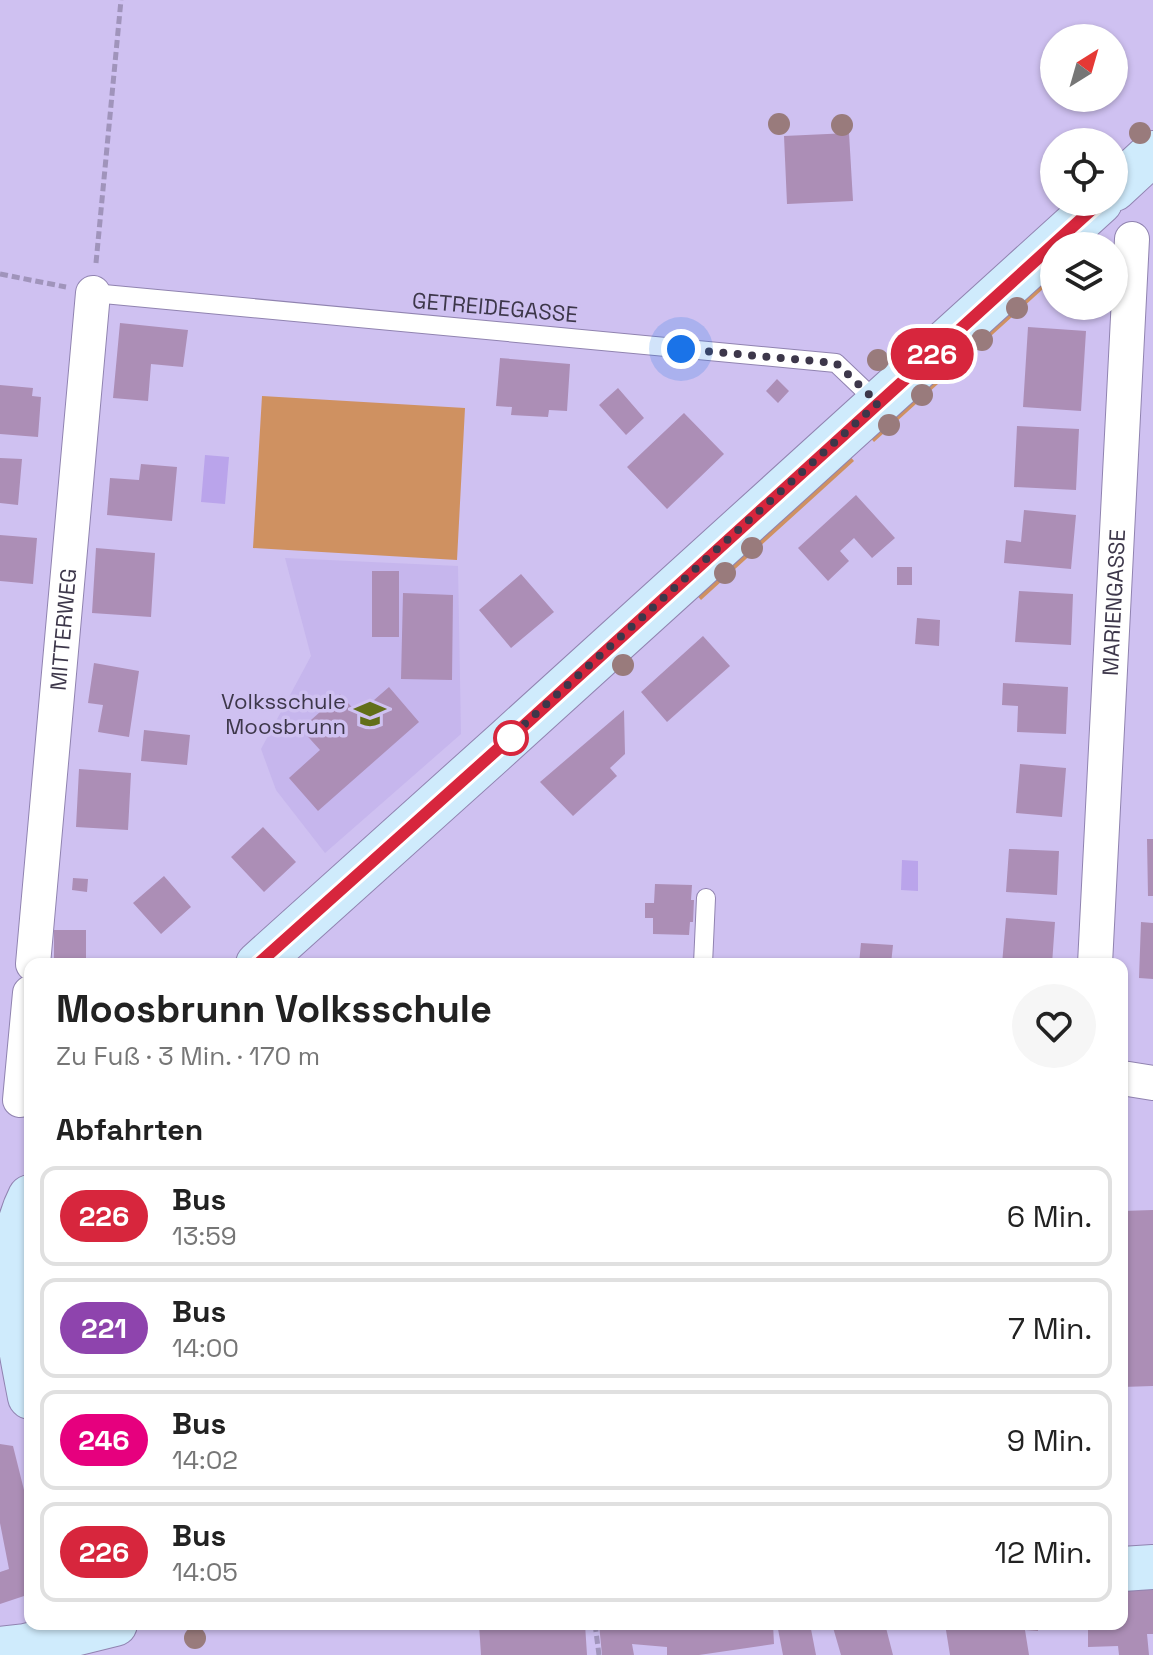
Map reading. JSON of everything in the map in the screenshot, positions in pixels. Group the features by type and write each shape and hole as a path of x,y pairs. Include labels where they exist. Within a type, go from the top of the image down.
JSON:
{"main road":[{"path":"1128,176 1153,153"},
{"path":"265,958 1085,216"},
{"path":"24,1208 12,1268 24,1366"},
{"path":"1128,1569 1153,1567"},
{"path":"15,1650 79,1630"}],"street":[{"path":"1119,216 1142,239"},
{"name":"MARIENGASSE","path":"1095,958 1142,239"},
{"name":"MITTERWEG","path":"34,958 93,293"},
{"path":"17,1101 24,1043"},
{"path":"1128,1079 1153,1083"}],"lane":[{"name":"GETREIDEGASSE","path":"93,293 836,363 878,403"},
{"path":"703,958 706,898"}],"path":[{"path":"0,274 93,293 121,0"},
{"path":"596,1630 599,1655"}],"shaded area":[{"path":"1040,281 1040,292 874,442 869,436"},
{"path":"262,396 465,408 457,560 253,548"},
{"path":"205,455 229,457 225,504 201,502"},
{"path":"849,455 854,461 701,600 693,591"},
{"name":"Volksschule Moosbrunn","path":"285,558 458,566 461,734 325,853 276,790 261,749 311,656"},
{"path":"902,860 918,861 918,891 901,890"}],"building":[{"path":"849,133 853,201 787,204 784,136"},
{"path":"120,323 188,330 183,367 151,364 148,401 113,398"},
{"path":"1028,327 1086,331 1081,411 1023,407"},
{"path":"500,358 570,364 567,411 549,410 548,417 511,415 512,407 496,406"},
{"path":"777,379 789,391 778,403 766,391"},
{"path":"0,385 33,388 32,396 41,397 38,437 0,434"},
{"path":"618,388 644,418 626,435 599,405"},
{"path":"684,413 724,454 667,509 627,467"},
{"path":"1017,426 1079,429 1076,490 1014,487"},
{"path":"0,458 22,459 18,505 0,503"},
{"path":"141,464 177,467 172,521 107,515 110,478 139,480"},
{"path":"856,495 895,538 872,558 854,538 840,551 849,561 828,581 798,548"},
{"path":"1024,510 1076,515 1071,569 1004,563 1006,540 1021,542"},
{"path":"0,535 37,538 33,584 0,581"},
{"path":"96,548 155,553 151,617 92,613"},
{"path":"897,567 912,567 912,585 897,585"},
{"path":"372,571 399,571 399,637 372,637"},
{"path":"521,574 554,612 511,648 479,610"},
{"path":"1019,591 1073,594 1071,645 1015,642"},
{"path":"403,593 453,595 452,680 401,679"},
{"path":"917,618 940,620 939,646 915,644"},
{"path":"703,636 730,666 667,722 641,692"},
{"path":"94,663 139,671 129,737 98,732 103,705 88,703"},
{"path":"1003,683 1068,687 1066,734 1017,732 1018,706 1002,705"},
{"path":"389,687 419,722 318,811 289,778 320,750 301,729 340,694 358,714"},
{"path":"624,710 625,754 610,768 617,776 573,816 540,782"},
{"path":"144,730 190,735 187,765 141,761"},
{"path":"1020,764 1066,768 1062,817 1016,813"},
{"path":"79,769 131,773 128,830 76,827"},
{"path":"263,827 296,862 264,892 231,857"},
{"path":"1147,839 1153,839 1153,896 1148,896"},
{"path":"1009,849 1059,851 1057,895 1006,892"},
{"path":"164,876 191,907 161,934 133,903"},
{"path":"73,878 88,879 87,892 72,890"},
{"path":"655,884 692,885 693,922 690,922 689,935 653,934 653,918 645,918 645,903 654,903"},
{"path":"1006,918 1055,922 1052,958 1003,958"},
{"path":"1141,922 1153,923 1153,979 1139,978"},
{"path":"54,930 86,930 86,958 54,958"},
{"path":"861,943 893,945 892,958 860,958"},
{"path":"1153,1210 1153,1386 1128,1387 1128,1211"},
{"path":"0,1444 13,1446 24,1490 24,1596 0,1604 0,1572 9,1569 0,1523"},
{"path":"1153,1583 1153,1634 1147,1634 1149,1655 1119,1655 1118,1646 1088,1647 1088,1630 1128,1630 1128,1584"},
{"path":"479,1630 585,1630 587,1655 481,1655"},
{"path":"600,1630 773,1630 774,1644 699,1655 667,1655 667,1647 632,1644 634,1655 602,1655"},
{"path":"778,1630 811,1630 816,1655 783,1655"},
{"path":"834,1630 887,1630 893,1655 841,1655"},
{"path":"946,1630 1025,1630 1029,1655 950,1655"}],"bus line":[{"name":"226","path":"265,958 1085,216"}],"place":[{"name":"Volksschule Moosbrunn","path":"370,714"}],"route":[{"path":"511,738 507,740 878,403 836,363 681,349"}]}
